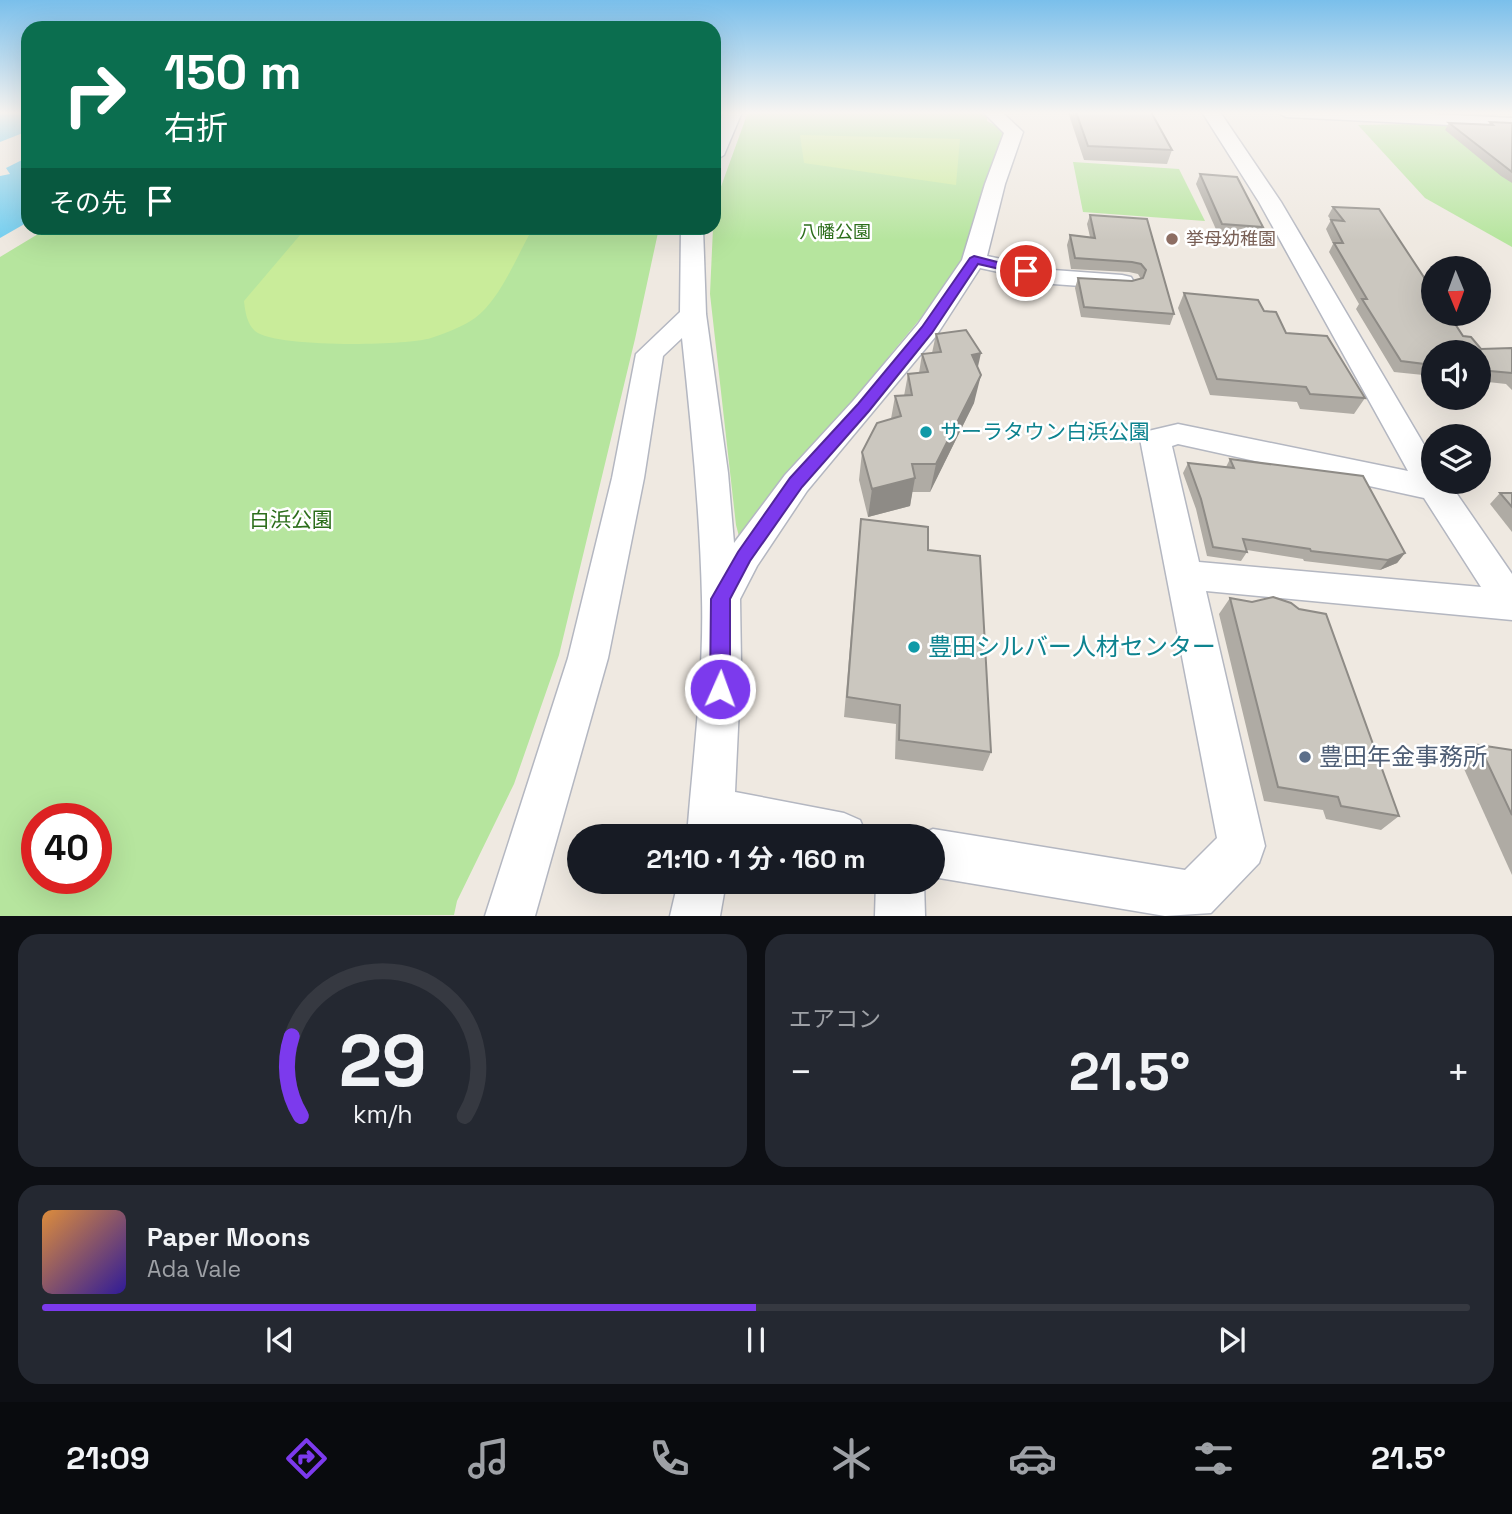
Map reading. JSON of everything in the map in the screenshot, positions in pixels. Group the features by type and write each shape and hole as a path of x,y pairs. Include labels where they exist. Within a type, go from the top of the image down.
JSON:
{"street":[{"path":"721,599 744,556 796,483 863,408 927,330 974,260 1006,155"},
{"path":"1239,155 1270,202 1421,462"},
{"path":"692,235 693,314 712,473 721,599 721,664 711,824"},
{"path":"974,260 1053,277 1128,282"},
{"path":"510,915 589,658 628,478 650,354 693,314"},
{"path":"945,855 1194,896 1242,846 1155,439 1178,434 1421,485"},
{"path":"1440,494 1512,604"},
{"path":"1185,575 1512,604"},
{"path":"695,915 699,894"},
{"path":"900,894 900,915"}],"green space":[{"name":"八幡公園","path":"733,155 1003,155 996,206 954,278 890,355 796,483 742,548 736,525 710,294 713,235 721,235 721,187"},
{"path":"803,155 959,155 956,185 804,163"},
{"path":"1385,155 1504,155 1512,163 1512,247 1425,198"},
{"path":"1073,162 1179,169 1205,221 1083,212"},
{"name":"白浜公園","path":"36,235 657,235 559,655 514,784 457,901 454,915 0,916 0,257"},
{"path":"300,235 529,235 501,288 484,310 460,327 431,338 395,343 341,344 267,337 250,325 244,301"}],"water":[{"path":"21,160 21,226 0,238 0,176 10,174 6,168"}],"building":[{"path":"1490,155 1512,155 1512,172"},
{"path":"1200,174 1237,177 1263,227 1222,224"},
{"path":"1333,207 1379,209 1421,273 1421,326 1456,326 1463,336 1474,340 1421,340 1421,364 1401,361 1362,299 1367,299 1334,243 1343,243 1331,220 1344,221"},
{"path":"1090,215 1147,219 1174,314 1084,307 1078,278 1132,281 1143,278 1146,270 1141,264 1132,262 1075,258 1070,235 1095,238"},
{"path":"1184,293 1258,300 1264,311 1276,312 1286,333 1327,336 1365,398 1310,394 1306,387 1217,379"},
{"name":"サーラタウン白浜公園","path":"966,330 981,353 972,355 981,375 936,464 912,464 915,478 872,489 862,452 877,423 901,416 895,396 912,395 908,374 928,372 922,354 941,352 936,334"},
{"path":"1512,348 1512,373 1491,371 1491,349"},
{"path":"1230,459 1363,476 1405,553 1388,560 1311,551 1243,539 1247,552 1213,547 1201,499 1188,463 1234,468"},
{"path":"1500,493 1512,493 1512,507"},
{"name":"豊田シルバー人材センター","path":"861,519 928,527 928,550 980,556 991,752 899,740 900,705 847,697"},
{"name":"豊田年金事務所","path":"1273,597 1299,609 1326,614 1399,816 1341,806 1338,797 1278,787 1230,598 1252,602"},
{"path":"1479,745 1512,750 1512,815"}],"place":[{"name":"挙母幼稚園","path":"1172,239"},
{"name":"サーラタウン白浜公園","path":"926,432"},
{"name":"豊田シルバー人材センター","path":"914,647"},
{"name":"豊田年金事務所","path":"1305,757"}],"route":[{"path":"720,689 721,599 744,556 796,483 863,408 927,330 974,260 1026,271"}]}
